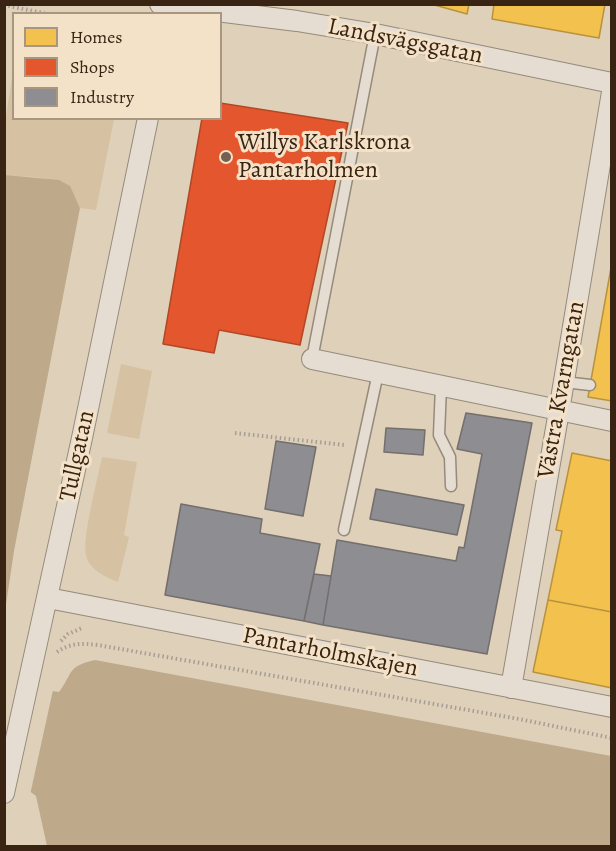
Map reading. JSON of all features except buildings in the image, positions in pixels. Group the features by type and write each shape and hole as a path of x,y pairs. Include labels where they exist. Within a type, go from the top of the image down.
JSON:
{"street":[{"name":"Landsvägsgatan","path":"165,8 205,12"},
{"name":"Landsvägsgatan","path":"222,14 286,20 375,34 612,83"},
{"name":"Västra Kvarngatan","path":"511,688 612,92"},
{"name":"Tullgatan","path":"4,794 32,675 148,120"},
{"path":"312,359 612,421"},
{"name":"Pantarholmskajen","path":"48,598 612,707"}],"lane":[{"path":"312,359 375,34"},
{"path":"344,530 378,373"},
{"path":"564,382 590,385"},
{"path":"441,386 439,435 450,457 451,486"}],"path":[{"path":"4,5 38,12"},
{"path":"235,433 349,445 360,449"},
{"path":"52,657 66,646 84,643 519,719 612,738"}],"shaded area":[{"path":"12,78 12,120 114,120 96,210 80,208 68,188 59,183 39,178 4,175 5,123"},
{"path":"5,175 59,180 70,186 80,208 14,551 5,611"},
{"path":"121,364 152,371 139,439 107,433"},
{"path":"102,457 137,462 124,535 129,537 118,582 94,569 86,555 88,522"},
{"path":"95,660 611,756 611,846 47,846 36,796 28,790 4,684 59,692 75,668"}],"pier":[{"path":"4,681 53,690 30,795 4,788"}],"place":[{"name":"Willys Karlskrona Pantarholmen","path":"226,157"}]}
